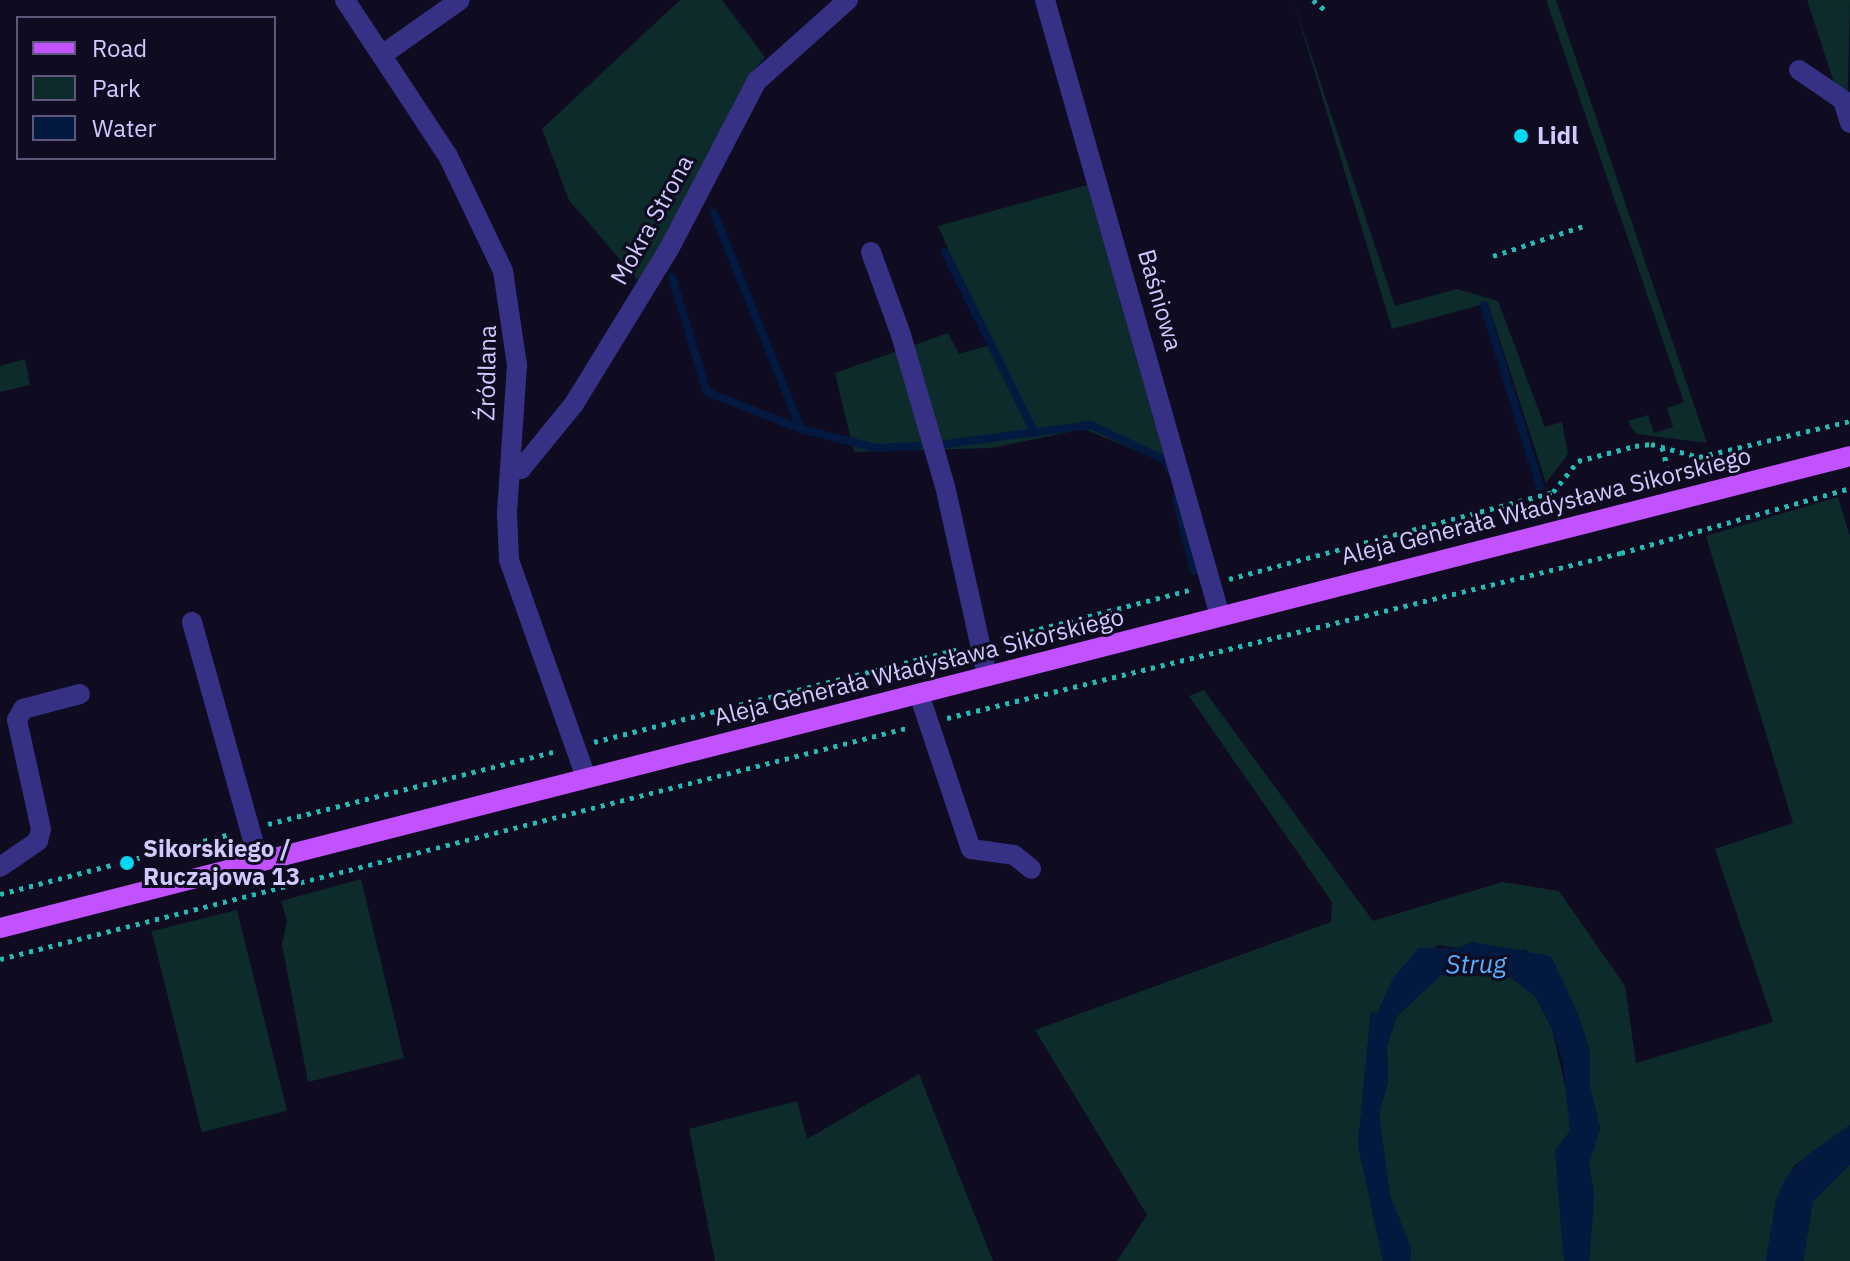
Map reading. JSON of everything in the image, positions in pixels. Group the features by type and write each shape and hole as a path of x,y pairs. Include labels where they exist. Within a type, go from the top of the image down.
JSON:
{"main road":[{"name":"Aleja Generała Władysława Sikorskiego","path":"0,928 1850,456"}],"street":[{"name":"Źródlana","path":"345,0 448,156 503,271 516,329 517,365 510,470 509,560 586,778"},
{"path":"382,55 460,0"},
{"name":"Mokra Strona","path":"510,470 521,469 574,404 669,249 757,81 848,0"},
{"name":"Baśniowa","path":"1045,0 1220,616"},
{"path":"1799,70 1843,100 1850,123"},
{"path":"871,252 901,335 945,486 987,676"},
{"path":"192,622 259,862"},
{"path":"0,867 38,841 41,829 17,720 23,709 80,694"},
{"path":"919,694 971,849 1014,855 1031,869"}],"path":[{"path":"1313,0 1325,10"},
{"path":"1493,256 1583,226"},
{"path":"0,894 1211,584 1553,492 1578,461 1641,444 1699,457 1850,421"},
{"path":"1662,447 1667,466"},
{"path":"0,959 928,722 1684,534 1850,488"}],"green space":[{"path":"680,0 722,0 765,57 750,75 640,283 569,200 542,129"},
{"path":"1293,0 1395,306 1457,289 1498,301 1545,427 1562,422 1568,454 1546,483 1488,303 1392,329"},
{"path":"1546,0 1556,0 1707,443 1637,434 1628,421 1648,415 1654,433 1673,427 1667,408 1684,402"},
{"path":"1807,0 1850,0 1847,122"},
{"path":"1087,185 1166,463 1084,429 991,448 854,452 835,373 948,333 959,354 990,345 938,226"},
{"path":"25,359 30,385 0,392 0,366"},
{"path":"1838,497 1850,537 1850,1125 1794,1166 1776,1201 1766,1261 1589,1261 1594,1196 1589,1164 1600,1128 1590,1087 1590,1051 1577,1012 1557,971 1525,950 1504,951 1473,942 1459,948 1438,945 1394,978 1377,1014 1371,1012 1358,1144 1383,1261 1117,1261 1147,1215 1035,1030 1331,922 1332,902 1189,696 1204,690 1373,921 1502,882 1559,891 1625,986 1636,1063 1773,1022 1715,849 1793,823 1706,536"},
{"path":"361,879 404,1058 308,1082 282,944 287,921 281,901"},
{"path":"237,910 287,1111 202,1132 152,931"},
{"path":"1441,975 1510,977 1535,996 1552,1029 1569,1102 1570,1131 1555,1151 1565,1261 1410,1261 1411,1248 1390,1196 1379,1114 1388,1081 1387,1045 1397,1016"},
{"path":"919,1074 993,1261 715,1261 689,1129 797,1101 807,1139"},
{"path":"1850,1164 1850,1261 1803,1261 1813,1201"}],"water":[{"name":"Strug","path":"1472,942 1551,956 1577,1012 1590,1051 1590,1087 1600,1128 1589,1164 1594,1196 1589,1261 1565,1261 1563,1254 1555,1151 1570,1131 1563,1063 1552,1029 1535,996 1510,977 1441,975 1397,1016 1387,1045 1388,1081 1379,1114 1390,1196 1411,1248 1410,1261 1383,1261 1358,1144 1371,1012 1377,1014 1393,978 1419,948 1459,948"},
{"path":"1850,1125 1850,1164 1813,1201 1803,1261 1766,1261 1776,1201 1785,1179 1805,1157"}],"waterway":[{"path":"714,213 801,429"},
{"path":"945,252 1035,433"},
{"path":"672,277 707,392 801,429 876,448 918,446"},
{"path":"1484,305 1540,487"},
{"path":"946,444 1091,425 1167,461 1169,469"},
{"path":"1176,498 1194,571"}],"place":[{"name":"Lidl","path":"1521,136"},
{"name":"Sikorskiego / Ruczajowa 13","path":"127,863"}]}
